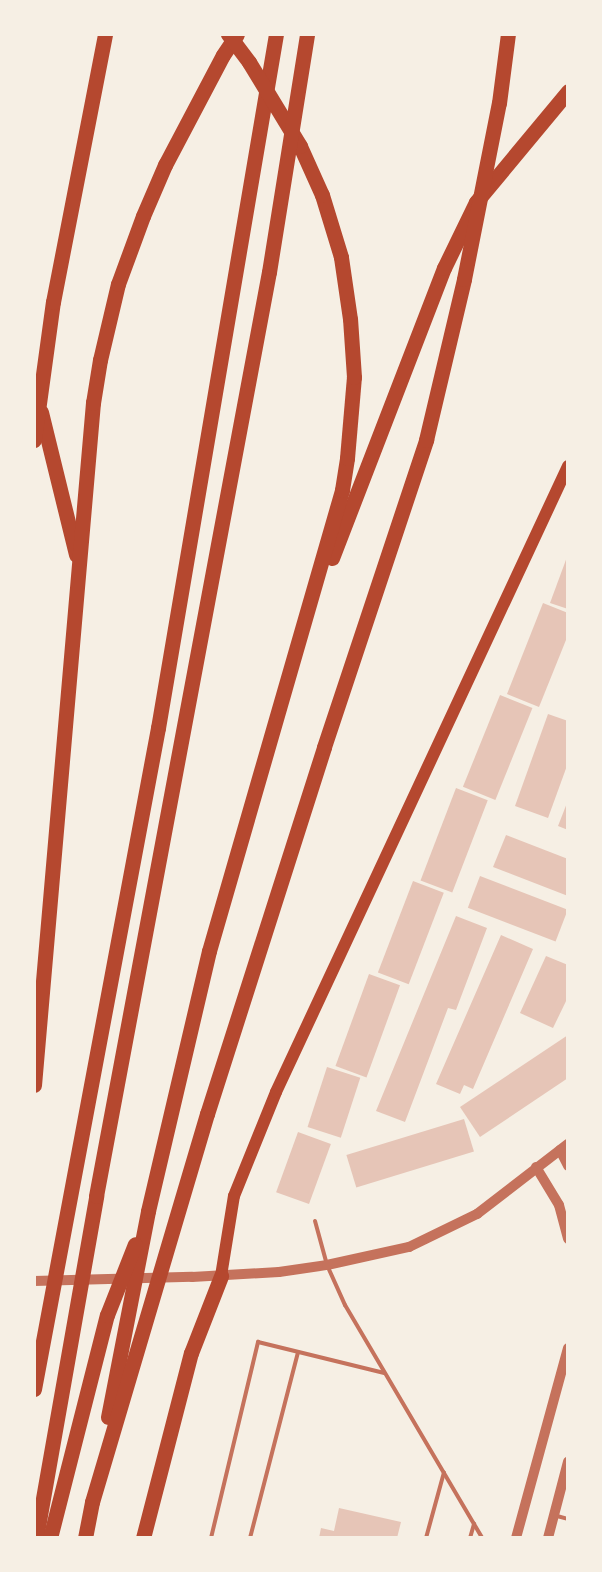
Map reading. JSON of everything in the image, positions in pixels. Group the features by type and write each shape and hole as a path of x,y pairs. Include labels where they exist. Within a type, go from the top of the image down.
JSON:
{"highway":[{"path":"34,440 53,302 105,34"},
{"path":"85,1538 148,1211 209,951 342,490 354,377 350,319 340,257 322,195 300,146 249,62 228,34"},
{"path":"34,1085 93,403 100,360 124,266 165,165 223,55 237,34"},
{"path":"34,1389 160,717 276,34"},
{"path":"36,1538 99,1185 269,272 307,34"},
{"path":"92,1502 207,1114 324,747 383,576 426,440 464,279 497,115 508,34"},
{"path":"298,646 444,268 476,202 567,91"},
{"path":"34,395 48,433 79,567"},
{"path":"34,1066 37,1047"},
{"path":"50,1538 107,1315 148,1211"},
{"path":"143,1538 191,1353 221,1276"}],"main road":[{"path":"221,1276 234,1196 276,1092 567,466"}],"street":[{"path":"34,1281 192,1278 327,1266 409,1247 477,1214 564,1147 567,1166"},
{"path":"536,1167 559,1205 567,1239"},
{"path":"516,1538 528,1501 567,1348"},
{"path":"548,1538 567,1462"}],"lane":[{"path":"315,1221 327,1266 345,1305 482,1538"},
{"path":"211,1538 258,1342 385,1373"},
{"path":"250,1538 298,1352"},
{"path":"426,1538 444,1472"},
{"path":"554,1515 567,1519"},
{"path":"470,1538 474,1524"}],"building":[{"path":"568,557 568,609 550,603"},
{"path":"543,603 568,613 568,635 539,707 507,694"},
{"path":"500,695 532,708 495,800 463,787"},
{"path":"548,714 568,721 568,763 548,818 515,806"},
{"path":"456,788 488,800 452,893 421,880"},
{"path":"568,803 568,830 558,826"},
{"path":"506,835 568,859 568,896 493,867"},
{"path":"480,876 568,910 556,941 468,908"},
{"path":"413,881 444,893 409,984 378,972"},
{"path":"456,916 487,928 456,1010 448,1008 405,1122 376,1111"},
{"path":"501,935 533,949 473,1089 464,1085 460,1094 436,1084"},
{"path":"546,956 568,965 568,997 553,1028 520,1013"},
{"path":"369,974 400,985 366,1077 335,1066"},
{"path":"568,1035 568,1078 480,1137 460,1107"},
{"path":"327,1067 360,1078 341,1138 308,1127"},
{"path":"464,1119 474,1152 356,1187 346,1155"},
{"path":"298,1132 331,1144 309,1204 276,1192"},
{"path":"339,1508 401,1522 397,1538 319,1538 321,1528 334,1531"}]}
